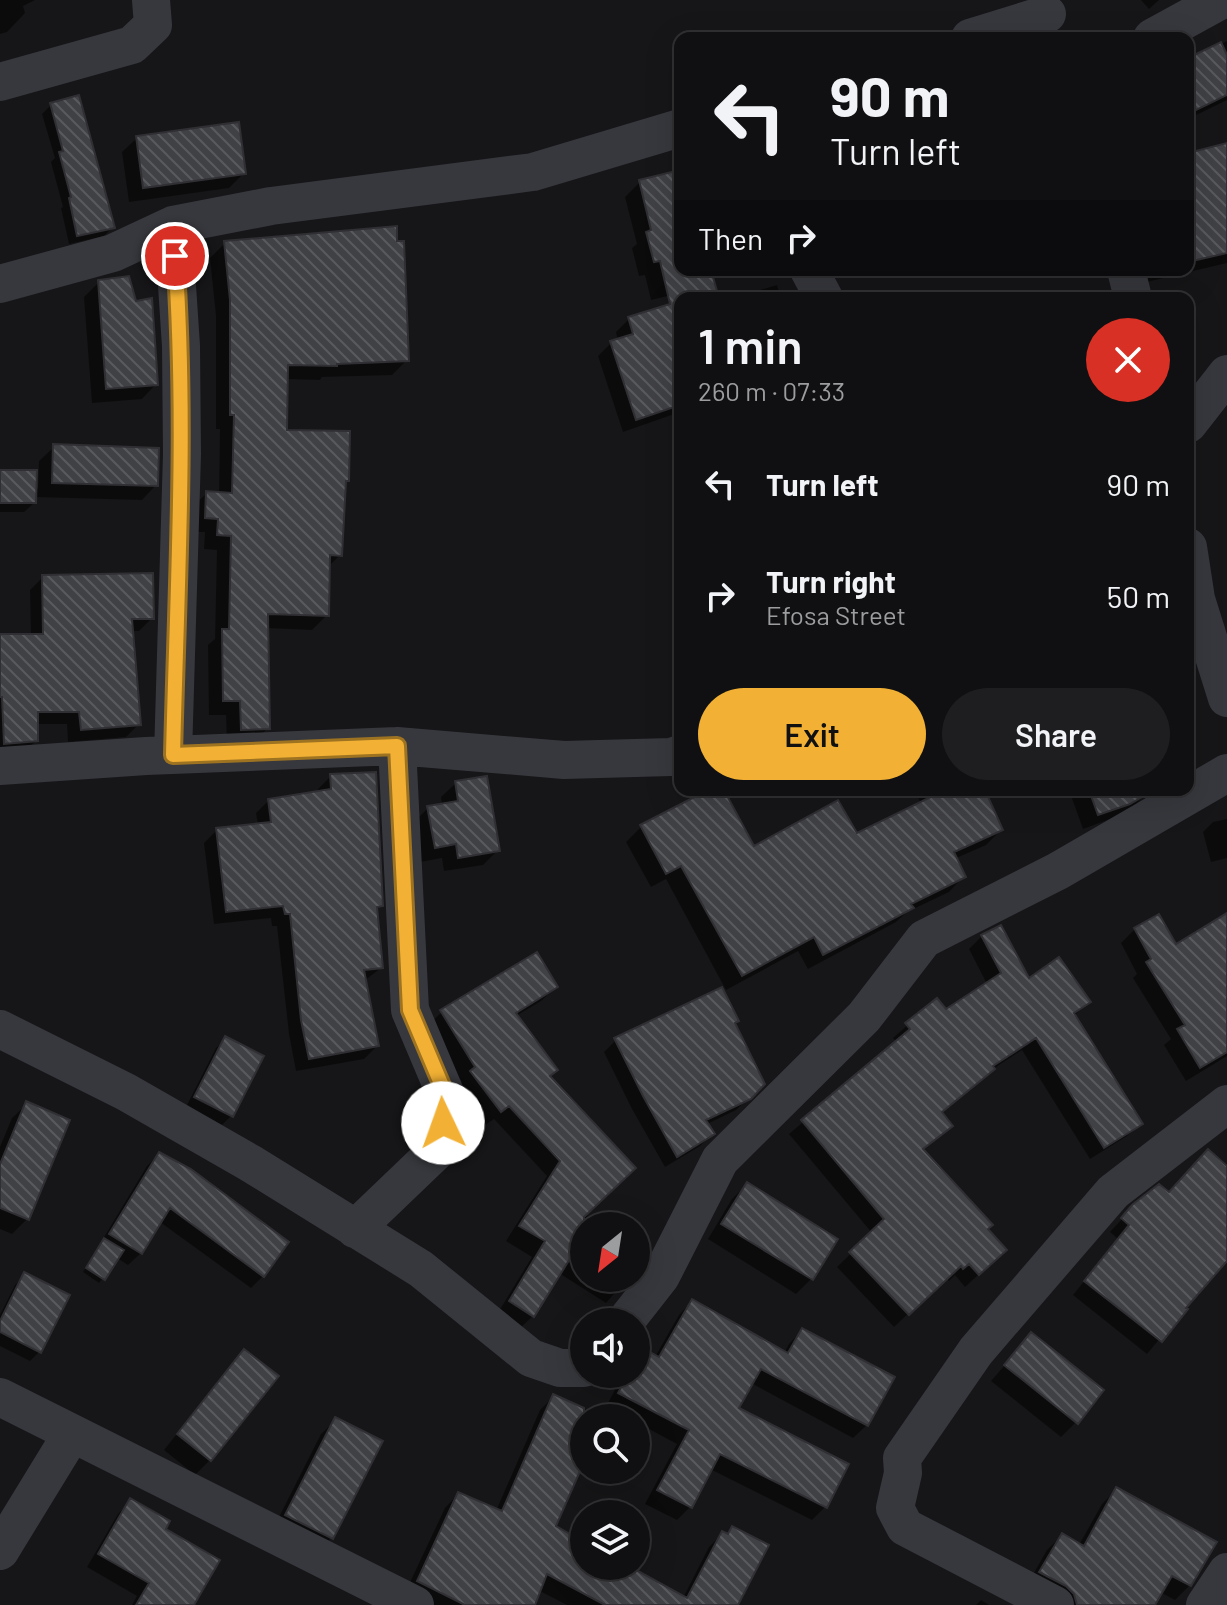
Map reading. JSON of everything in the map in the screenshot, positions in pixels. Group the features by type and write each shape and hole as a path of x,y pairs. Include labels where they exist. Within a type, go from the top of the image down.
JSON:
{"street":[{"path":"0,82 132,45 153,25 151,0"},
{"path":"1163,32 1221,0"},
{"path":"993,32 1049,17"},
{"path":"0,284 113,253 173,225 271,206 533,172 674,130"},
{"path":"173,225 181,346 182,454 173,755"},
{"path":"1194,416 1227,374"},
{"path":"1194,606 1227,698"},
{"path":"355,1229 450,1138 443,1123 448,1100 410,1010 397,746"},
{"path":"0,766 397,746 564,760 674,756"},
{"path":"1194,792 1227,773"},
{"path":"636,1308 661,1276 720,1160 864,1017 924,939 1058,871 1187,796"},
{"path":"0,1029 126,1092 250,1163 421,1269 531,1358 560,1368 570,1368"},
{"path":"1055,1605 905,1527 895,1508 903,1473 902,1458 976,1351 1113,1192 1227,1104"},
{"path":"0,1397 415,1605"},
{"path":"0,1551 71,1435"},
{"path":"1205,1605 1227,1572"}],"building":[{"path":"1221,42 1227,55 1227,95 1194,111 1194,55"},
{"path":"79,95 115,228 77,236 59,152 63,151 50,103"},
{"path":"239,122 246,174 143,188 136,136"},
{"path":"1227,143 1227,253 1194,261 1194,151"},
{"path":"674,171 674,276 713,276 717,292 674,292 674,407 636,420 610,341 633,334 628,317 670,304 660,261 654,262 646,232 651,230 639,180"},
{"path":"397,226 397,241 404,241 409,361 337,366 288,365 287,430 350,431 342,556 330,555 329,616 268,614 270,729 241,730 240,701 223,701 222,629 229,629 231,536 217,535 218,519 205,518 206,491 232,493 234,415 230,415 230,300 224,241"},
{"path":"129,276 136,301 152,298 158,385 106,389 98,280"},
{"path":"53,444 159,448 158,486 52,483"},
{"path":"0,470 37,470 36,503 0,503"},
{"path":"153,573 154,619 132,619 141,725 81,730 79,712 38,712 38,741 4,744 0,634 43,634 42,575"},
{"path":"376,772 383,906 377,907 383,968 364,970 379,1046 309,1059 301,1020 290,914 285,914 283,906 226,912 216,828 271,822 268,799 331,789 330,774"},
{"path":"487,776 500,851 458,858 456,844 435,848 427,806 458,801 455,781"},
{"path":"696,796 727,796 754,846 838,800 857,833 933,796 988,796 1003,830 954,852 966,877 911,904 914,908 823,955 814,937 742,976 681,866 666,874 640,825"},
{"path":"1091,796 1144,796 1130,804 1098,815"},
{"path":"1227,913 1227,1052 1200,1068 1177,1029 1185,1025 1146,962 1151,959 1134,928 1159,914 1176,944"},
{"path":"1001,925 1029,978 1059,957 1091,1002 1074,1013 1143,1124 1104,1148 1036,1038 993,1066 995,1069 942,1112 953,1126 923,1149 993,1225 988,1229 1007,1250 979,1275 969,1264 963,1269 961,1266 909,1315 849,1252 884,1219 801,1120 910,1029 905,1023 937,998 946,1009 1001,973 981,935"},
{"path":"537,952 558,987 516,1013 558,1070 550,1076 636,1168 589,1212 570,1212 570,1259 534,1317 509,1301 545,1241 519,1226 560,1161 509,1106 501,1112 470,1071 475,1067 440,1010"},
{"path":"722,987 739,1021 735,1023 765,1084 751,1099 706,1120 715,1134 677,1157 614,1038"},
{"path":"225,1036 264,1056 233,1117 194,1097"},
{"path":"26,1101 70,1120 29,1220 0,1208 0,1164"},
{"path":"1208,1149 1227,1166 1227,1261 1186,1308 1162,1342 1084,1281 1129,1225 1121,1218 1132,1205 1159,1184 1169,1192"},
{"path":"159,1152 191,1169 289,1242 264,1277 170,1208 142,1254 109,1234"},
{"path":"747,1182 838,1239 813,1280 721,1224"},
{"path":"104,1238 124,1250 105,1280 86,1268"},
{"path":"24,1272 70,1295 41,1353 0,1332 0,1321"},
{"path":"692,1299 788,1353 802,1328 895,1377 868,1426 761,1369 739,1408 849,1464 827,1508 720,1454 692,1508 657,1490 689,1430 650,1410 650,1404 639,1404 618,1393 621,1388 650,1388 650,1352 659,1357"},
{"path":"1031,1332 1104,1390 1078,1424 1004,1365"},
{"path":"244,1349 279,1376 211,1461 177,1434"},
{"path":"553,1394 575,1404 570,1404 570,1484 574,1484 556,1526 570,1534 570,1580 650,1580 650,1578 687,1598 722,1531 728,1534 732,1526 769,1545 738,1605 605,1605 547,1574 535,1605 465,1605 417,1581 458,1492 502,1511"},
{"path":"335,1417 383,1441 333,1539 285,1515"},
{"path":"1116,1487 1217,1542 1191,1586 1172,1576 1155,1605 1077,1605 1074,1594 1066,1586 1039,1572 1062,1533 1084,1546"},
{"path":"130,1498 170,1521 166,1529 220,1560 194,1605 136,1605 149,1583 98,1554"}],"route":[{"path":"175,256 181,346 182,454 173,755 397,746 410,1010 448,1100 443,1123"}]}
